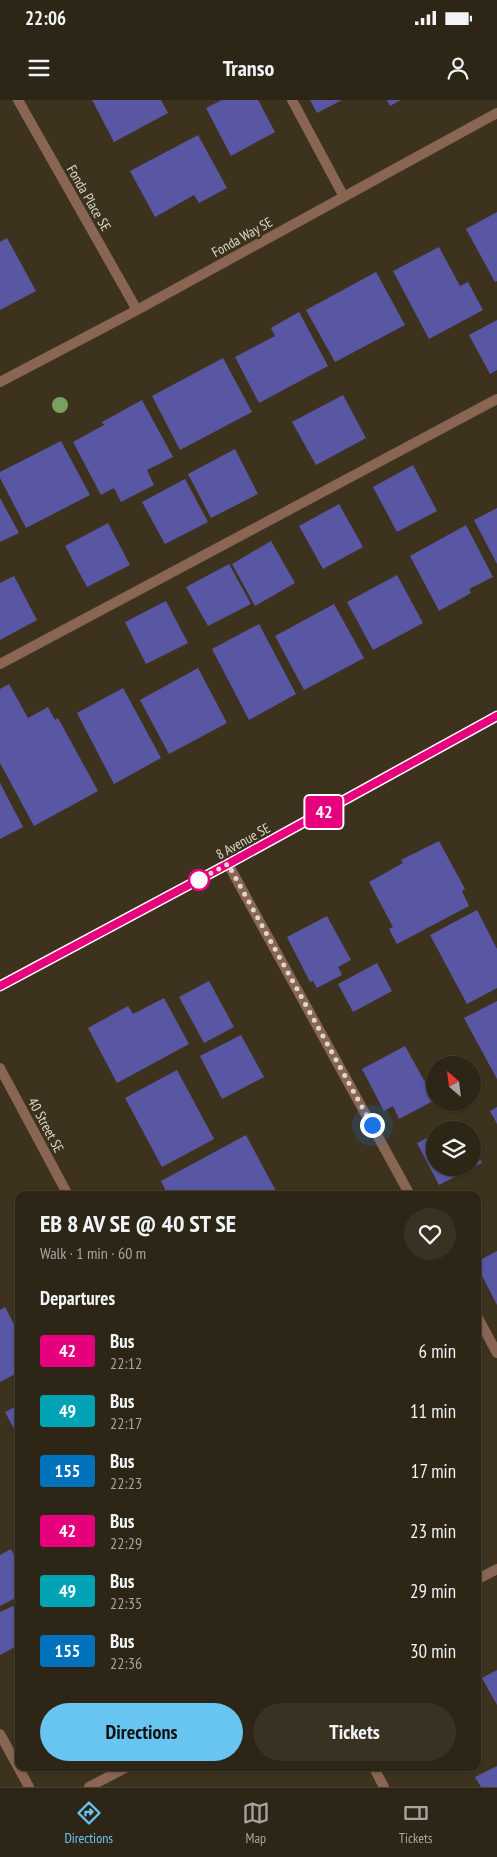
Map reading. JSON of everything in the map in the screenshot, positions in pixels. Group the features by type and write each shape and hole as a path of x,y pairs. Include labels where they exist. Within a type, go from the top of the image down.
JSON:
{"street":[{"name":"Fonda Place SE","path":"18,100 137,310"},
{"path":"292,100 344,197"},
{"name":"Fonda Way SE","path":"0,382 137,310 497,113"},
{"path":"0,664 497,399"},
{"name":"8 Avenue SE","path":"0,986 228,864 497,716"},
{"path":"228,864 408,1191"},
{"name":"40 Street SE","path":"0,1068 66,1191"},
{"path":"481,1324 497,1353"},
{"path":"481,1577 497,1569"},
{"path":"0,1734 15,1761"},
{"path":"20,1771 29,1787"},
{"path":"89,1787 119,1771"},
{"path":"376,1771 384,1787"}],"building":[{"path":"92,100 161,100 168,113 114,142"},
{"path":"222,100 258,100 275,132 231,156 206,108"},
{"path":"310,100 342,100 317,113"},
{"path":"387,100 401,100 390,106"},
{"path":"198,135 227,188 199,203 194,195 155,217 130,171"},
{"path":"497,212 497,281 495,282 466,229"},
{"path":"7,238 36,291 0,310 0,242"},
{"path":"439,247 460,286 468,282 483,310 429,339 393,271"},
{"path":"376,272 405,325 335,362 306,310"},
{"path":"299,312 328,366 259,403 235,357 275,336 271,328"},
{"path":"497,320 497,370 490,374 469,335"},
{"path":"223,358 252,412 180,450 152,396"},
{"path":"343,395 366,438 316,465 292,422"},
{"path":"142,400 173,457 147,470 154,485 121,502 114,488 101,495 73,442 104,425 102,422"},
{"path":"61,441 90,495 26,528 0,478 0,472"},
{"path":"235,449 258,494 211,518 188,474"},
{"path":"413,465 437,511 397,532 373,487"},
{"path":"185,479 208,522 165,544 142,502"},
{"path":"0,498 19,533 0,542"},
{"path":"339,504 363,547 323,569 299,526"},
{"path":"497,508 497,564 474,520"},
{"path":"108,523 130,565 87,587 65,546"},
{"path":"466,525 493,577 469,589 471,593 439,611 410,556"},
{"path":"271,541 295,583 255,606 232,564"},
{"path":"229,564 251,604 208,626 186,587"},
{"path":"397,575 423,623 373,650 347,602"},
{"path":"14,576 37,620 0,640 0,583"},
{"path":"166,601 188,643 146,664 125,622"},
{"path":"334,604 364,658 304,690 275,636"},
{"path":"259,624 296,694 249,720 212,649"},
{"path":"198,668 227,723 169,754 140,700"},
{"path":"9,684 28,718 48,707 55,720 58,718 98,791 34,826 0,763 0,689"},
{"path":"123,688 161,758 114,784 77,713"},
{"path":"0,783 23,827 0,839"},
{"path":"439,841 465,889 462,891 469,906 397,944 389,929 393,927 369,882 403,863 401,860"},
{"path":"477,910 497,949 497,988 467,1004 430,935"},
{"path":"327,916 351,960 338,967 342,975 317,988 313,981 310,982 287,937"},
{"path":"377,963 392,991 353,1012 338,984"},
{"path":"209,981 234,1027 204,1043 179,997"},
{"path":"164,998 189,1044 117,1083 88,1028 128,1006 133,1014"},
{"path":"497,1001 497,1079 464,1018"},
{"path":"241,1035 264,1077 222,1099 200,1056"},
{"path":"405,1046 426,1084 426,1105 399,1119 393,1106 384,1111 362,1069"},
{"path":"177,1070 214,1139 162,1167 125,1098"},
{"path":"497,1107 497,1124 490,1111"},
{"path":"246,1135 276,1191 166,1191 161,1181"},
{"path":"426,1138 426,1160 417,1143"},
{"path":"434,1176 457,1176 439,1185"},
{"path":"497,1251 497,1305 481,1274 481,1259"},
{"path":"5,1307 15,1326 15,1374 0,1382 0,1310"},
{"path":"15,1407 15,1431 5,1412"},
{"path":"11,1549 15,1557 15,1598 0,1606 0,1555"},
{"path":"13,1606 15,1610 15,1647 0,1655 0,1612"},
{"path":"497,1670 497,1705 482,1678"},
{"path":"497,1766 497,1787 481,1787 475,1777"}],"bus line":[{"name":"42","path":"0,986 228,864 497,716"}],"route":[{"path":"199,880 193,883 228,864 372,1125"}]}
